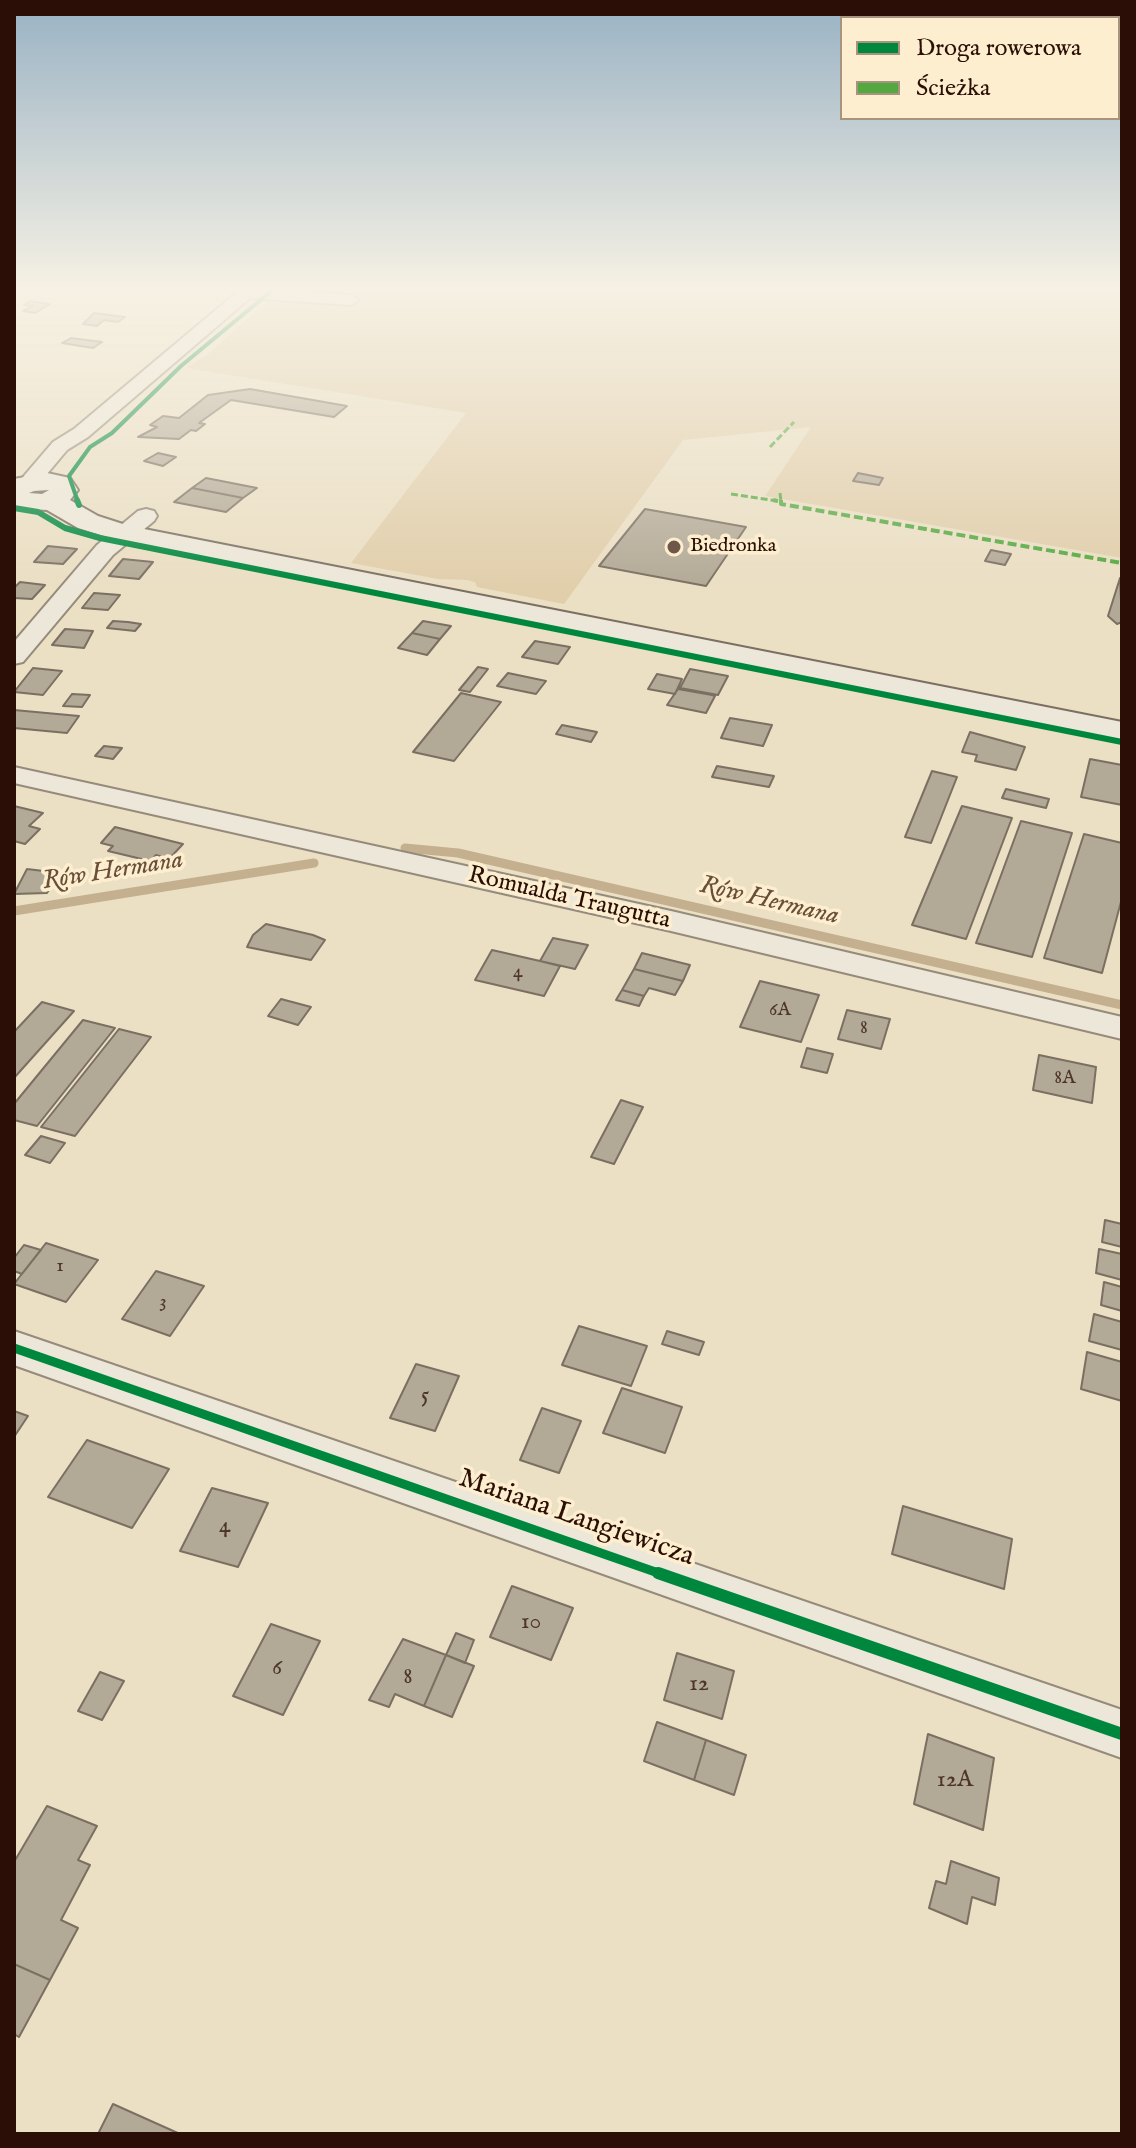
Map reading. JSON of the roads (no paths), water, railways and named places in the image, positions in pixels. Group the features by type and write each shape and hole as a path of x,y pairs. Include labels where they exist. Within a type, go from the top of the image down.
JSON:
{"street":[{"path":"38,487 60,446 81,433 134,388"},
{"path":"38,487 81,433"},
{"path":"38,487 88,522 135,524 1122,732"},
{"path":"14,657 105,550 135,524"},
{"name":"Romualda Traugutta","path":"14,775 671,921 1122,1028"},
{"name":"Mariana Langiewicza","path":"14,1348 1122,1734"}],"waterway":[{"name":"Rów Hermana","path":"405,848 458,853 1122,1005"},
{"name":"Rów Hermana","path":"14,911 314,863"}],"place":[{"name":"Biedronka","path":"674,547"}]}
